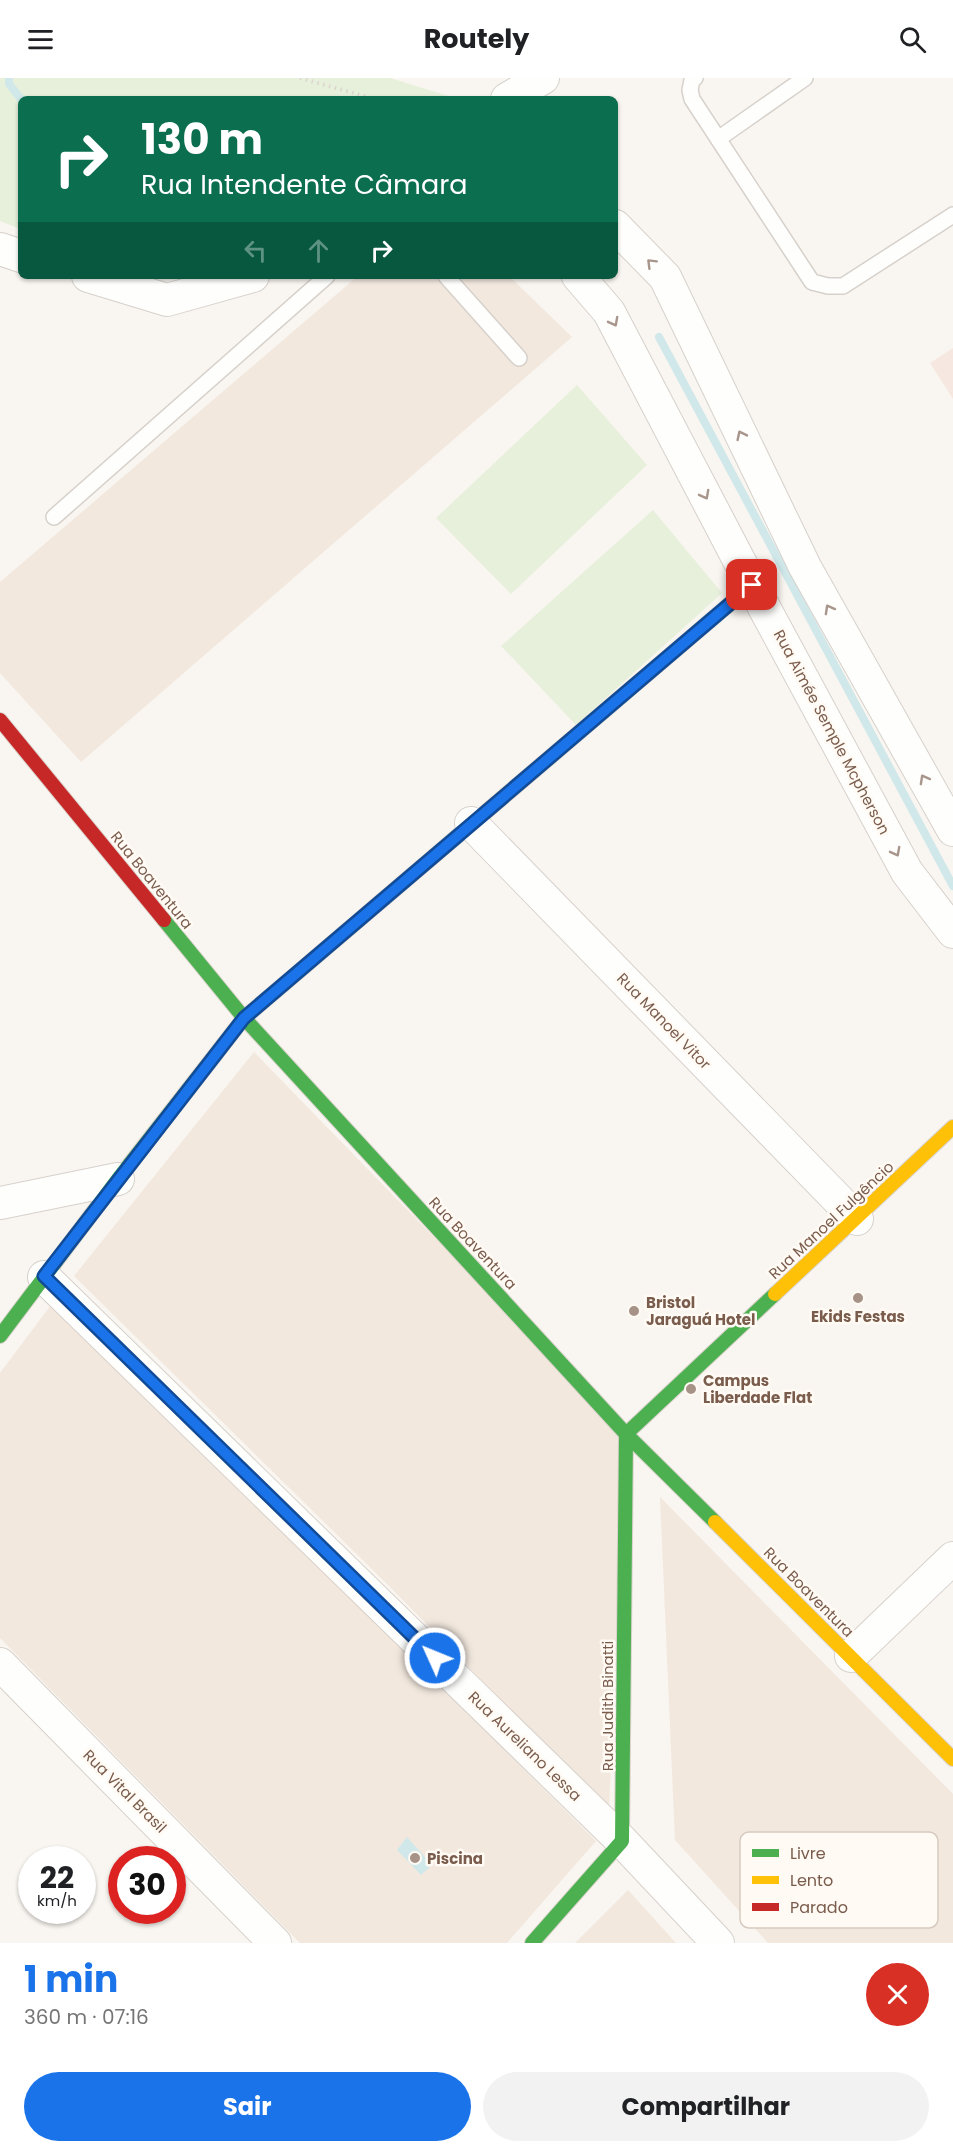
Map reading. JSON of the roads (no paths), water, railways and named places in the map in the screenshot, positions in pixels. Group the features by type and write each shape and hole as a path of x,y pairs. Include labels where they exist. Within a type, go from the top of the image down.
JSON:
{"street":[{"path":"512,96 543,78"},
{"path":"618,229 665,277 805,567 953,830"},
{"path":"0,249 18,255"},
{"path":"98,279 167,300 242,279"},
{"name":"Rua Aimée Semple Mcpherson","path":"581,279 609,312 752,585 907,872 953,932"},
{"path":"0,1336 118,1179 244,1018 752,585"},
{"name":"Rua Boaventura","path":"0,720 244,1018 626,1434 953,1759"},
{"name":"Rua Manoel Vitor","path":"471,823 857,1220"},
{"name":"Rua Manoel Fulgêncio","path":"626,1434 857,1220 953,1127"},
{"path":"0,1203 118,1179"},
{"name":"Rua Aureliano Lessa","path":"44,1276 622,1841 718,1943"},
{"name":"Rua Judith Binatti","path":"622,1841 626,1434"},
{"path":"851,1656 953,1558"},
{"name":"Rua Vital Brasil","path":"0,1664 275,1943"},
{"path":"532,1943 622,1841"}],"lane":[{"path":"695,78 692,80 690,90 692,99 812,282 828,286 843,286 953,215"},
{"path":"718,139 805,78"},
{"path":"54,517 324,279"},
{"path":"449,279 519,358"}],"water":[{"name":"Piscina","path":"407,1837 432,1865 421,1875 397,1850"}],"waterway":[{"path":"9,78 9,84 19,96"},
{"path":"659,337 953,886"}],"place":[{"name":"Ekids Festas","path":"858,1298"},
{"name":"Bristol Jaraguá Hotel","path":"634,1311"},
{"name":"Campus Liberdade Flat","path":"691,1389"},
{"name":"Piscina","path":"415,1858"}]}
